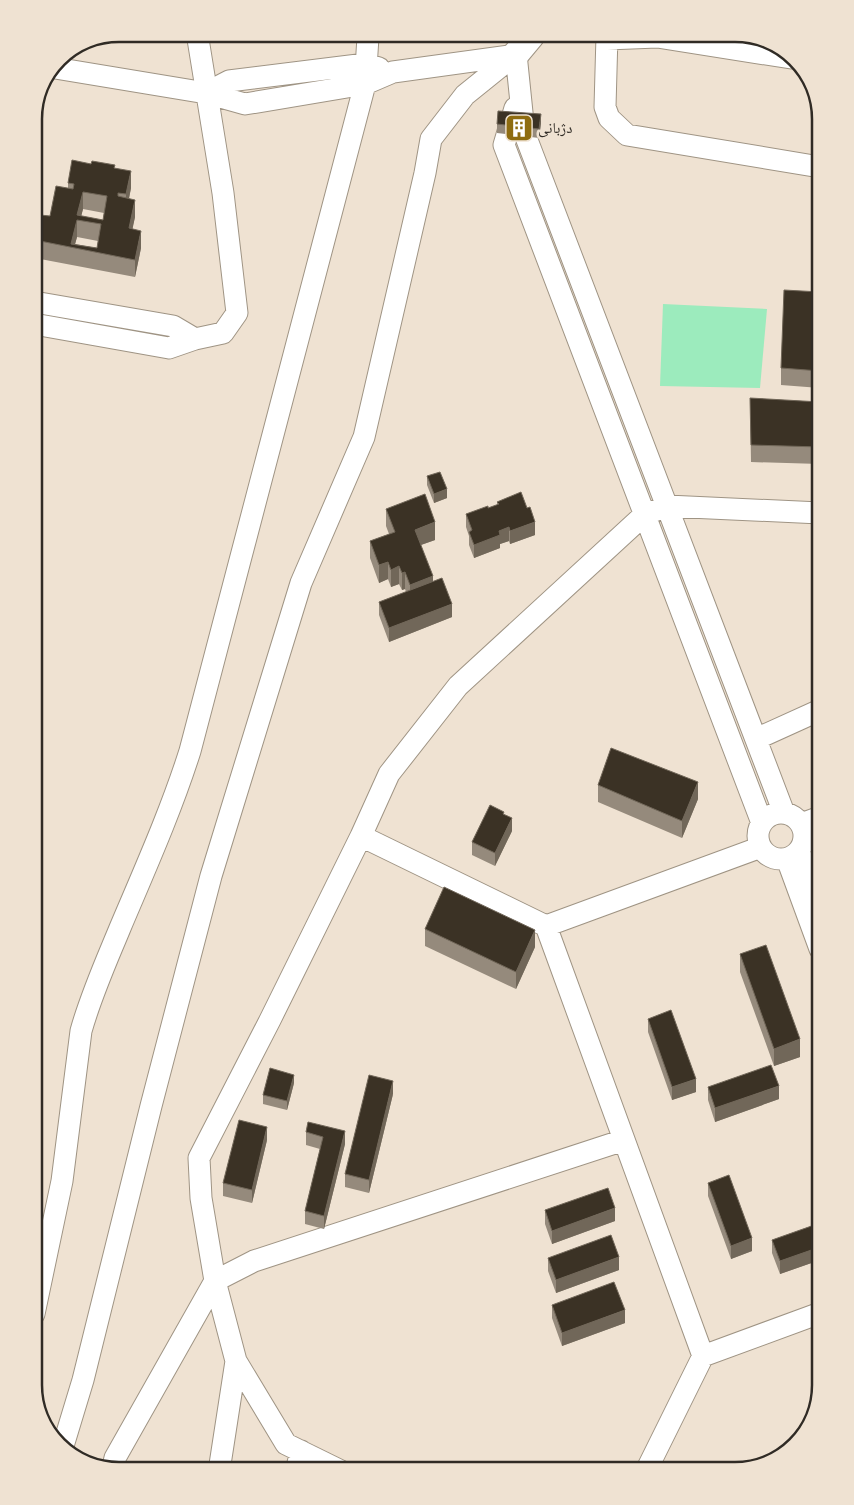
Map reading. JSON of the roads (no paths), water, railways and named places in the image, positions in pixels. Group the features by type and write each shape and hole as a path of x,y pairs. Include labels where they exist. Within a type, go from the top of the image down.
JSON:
{"lane":[{"path":"43,326 170,348 195,338 223,333 238,312 224,193 198,42"},
{"path":"42,1276 62,1181 81,1031 100,974 176,794 190,751 365,74 368,42"},
{"path":"62,69 206,92 229,81 393,72 520,43"},
{"path":"65,1439 83,1380 151,1106 211,876 302,583 364,437 425,174 431,139 465,95 522,43"},
{"path":"523,43 520,91 524,132 756,739 802,818 804,838 793,855 779,859 772,858 765,853 761,847 758,835 762,823 772,815 802,818"},
{"path":"607,43 605,107 609,118 627,135 812,166"},
{"path":"699,43 778,56"},
{"path":"520,91 504,145 762,823"},
{"path":"43,304 172,326 195,338"},
{"path":"298,1461 236,1361 215,1281 200,1198 199,1158 270,1020 361,836 389,774 458,686 644,516 667,506 812,512"},
{"path":"756,739 812,714"},
{"path":"361,836 546,926 703,1356"},
{"path":"546,926 761,847"},
{"path":"793,855 812,891"},
{"path":"793,855 812,921"},
{"path":"114,1462 215,1281 254,1261 624,1140"},
{"path":"650,1462 703,1356 812,1315"},
{"path":"220,1462 236,1361"}],"place":[{"name":"دژبانی","path":"519,128"}]}
